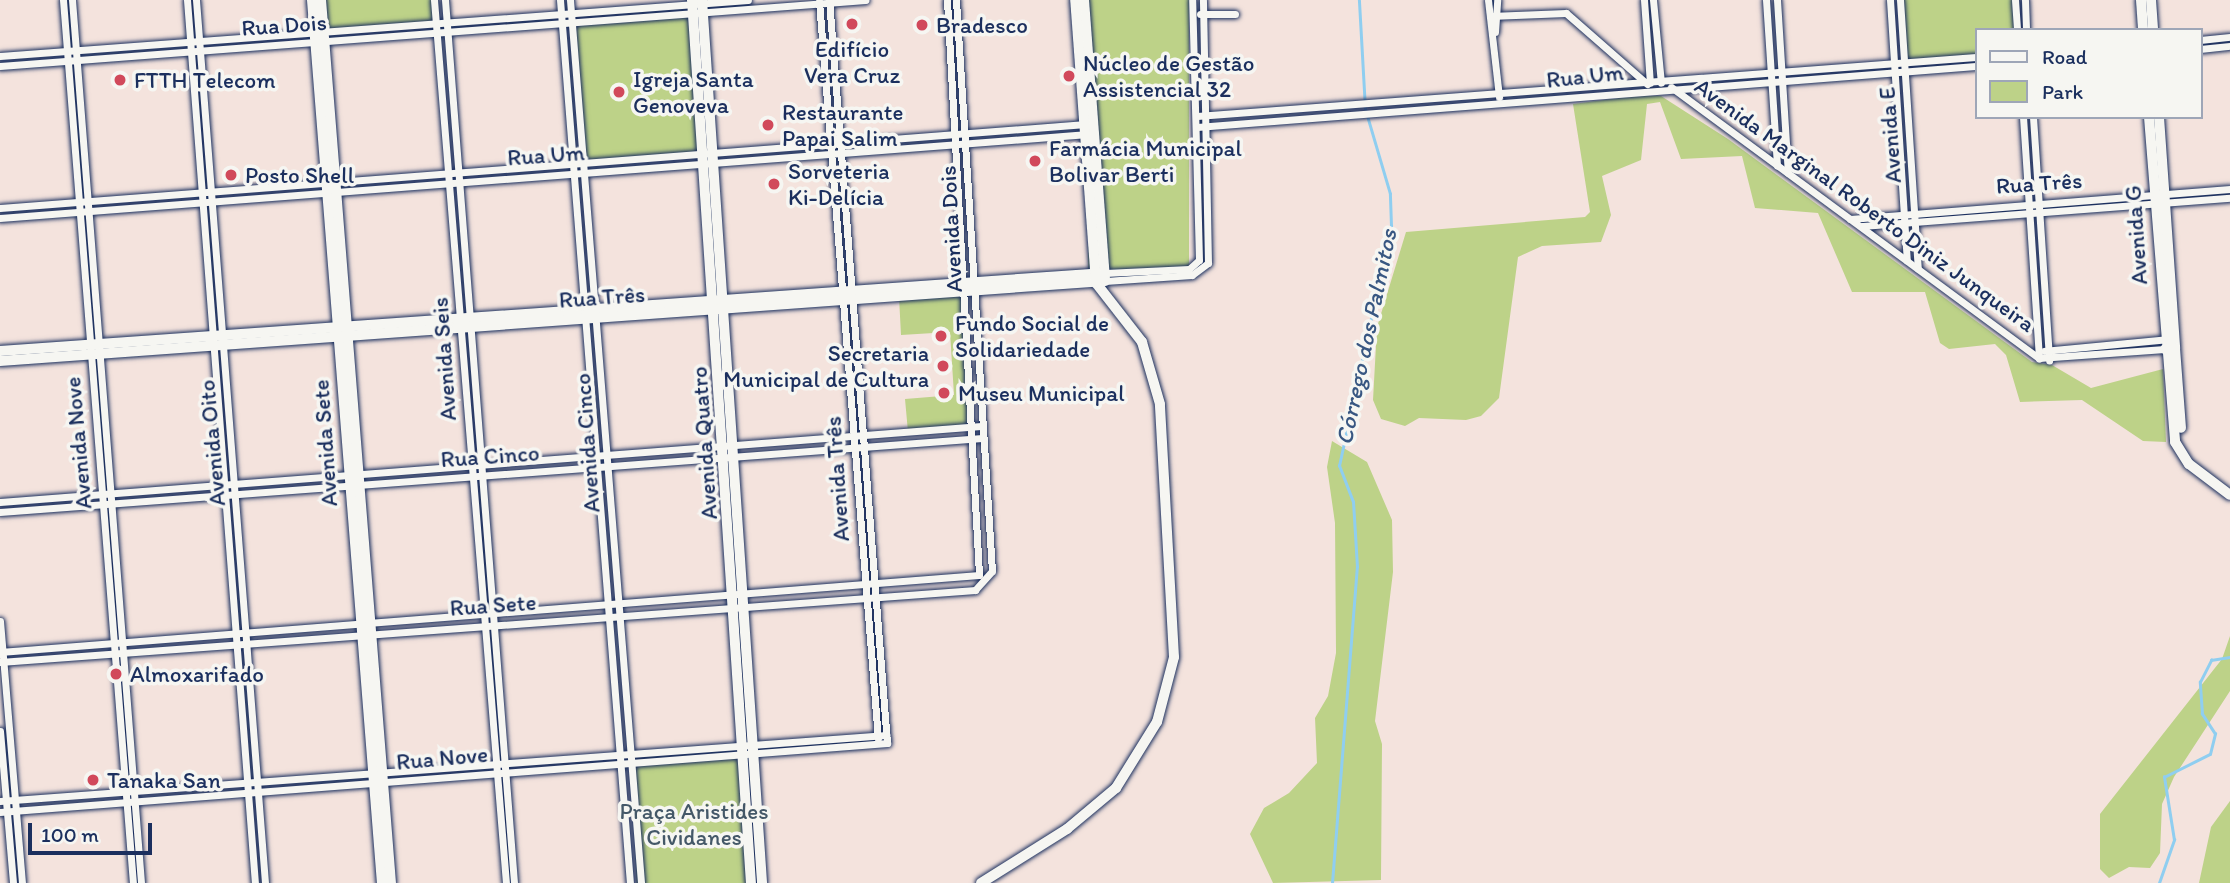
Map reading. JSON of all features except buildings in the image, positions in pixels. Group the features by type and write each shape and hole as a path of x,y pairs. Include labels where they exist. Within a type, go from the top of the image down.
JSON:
{"street":[{"name":"Avenida Nove","path":"63,0 78,202 112,503 123,647 132,883"},
{"name":"Avenida Nove","path":"72,0 89,211 101,494 113,648 130,791"},
{"name":"Avenida Oito","path":"187,0 201,198 236,494 265,883"},
{"name":"Avenida Oito","path":"196,0 211,197 225,485 255,883"},
{"name":"Avenida Sete","path":"312,0 320,37"},
{"name":"Avenida Sete","path":"321,0 320,37 342,332 378,777 391,883"},
{"name":"Avenida Seis","path":"434,0 449,178 482,467 506,772 506,883"},
{"name":"Avenida Seis","path":"445,0 460,178 472,466 496,764 514,883"},
{"name":"Avenida Cinco","path":"560,0 573,168 608,466 642,883"},
{"name":"Avenida Cinco","path":"570,0 584,167 597,467 631,883"},
{"name":"Rua Dois","path":"0,56 200,41 438,33 572,22 748,0"},
{"name":"Rua Dois","path":"0,66 191,51 447,22 698,6 865,0"},
{"name":"Avenida Dois","path":"947,0 954,134 981,426 978,438 982,577"},
{"name":"Avenida Dois","path":"956,0 965,133 972,426 978,438"},
{"path":"981,883 1067,829 1116,788 1157,722 1171,677 1175,614 1157,383 1142,342 1108,298 1100,278 1089,129 1075,0"},
{"path":"1084,0 1089,129"},
{"path":"1192,0 1201,265"},
{"path":"1201,265 1207,127 1203,0"},
{"path":"1488,0 1493,16"},
{"path":"1497,0 1493,16 1493,40 1500,104"},
{"path":"1644,0 1649,84"},
{"path":"1653,0 1665,83"},
{"path":"1766,0 1777,166"},
{"path":"1777,0 1788,173"},
{"name":"Avenida E","path":"1890,0 1907,260"},
{"name":"Avenida E","path":"1900,0 1918,268"},
{"path":"2015,0 2017,28"},
{"path":"2025,0 2026,28"},
{"path":"2141,0 2143,28"},
{"path":"2151,0 2153,28"},
{"name":"Avenida Três","path":"829,1 841,144 853,437 878,745"},
{"name":"Avenida Três","path":"819,2 830,149 864,436 887,739"},
{"name":"Avenida Quatro","path":"698,6 762,883"},
{"path":"1493,16 1566,13 1649,84"},
{"path":"1193,15 1235,14"},
{"path":"2202,40 2230,37"},
{"path":"2202,48 2230,46"},
{"name":"Rua Um","path":"1197,116 1665,83 1782,71 1974,57"},
{"name":"Rua Um","path":"1665,83 1772,82 1974,66"},
{"name":"Avenida Marginal Roberto Diniz Junqueira","path":"1665,83 2026,349 2038,355"},
{"name":"Rua Um","path":"1197,127 1500,104 1649,84"},
{"path":"1898,107 1907,106"},
{"path":"2023,119 2034,204"},
{"path":"2033,119 2038,355"},
{"name":"Avenida G","path":"2149,119 2160,200"},
{"name":"Avenida G","path":"2159,119 2160,200 2175,442 2183,458 2230,495"},
{"name":"Rua Um","path":"0,218 211,197 830,149 841,144 965,133 1089,129"},
{"name":"Rua Um","path":"830,149 841,153 1089,129"},
{"name":"Rua Três","path":"1915,218 2034,214 2230,189"},
{"name":"Rua Um","path":"0,208 88,201 201,198"},
{"name":"Rua Três","path":"1861,226 2034,204 2230,198"},
{"path":"2034,214 2049,360"},
{"name":"Rua Três","path":"1850,219 1905,219"},
{"name":"Rua Três","path":"0,351 94,349 969,286 1192,275 1201,265"},
{"path":"2038,355 2048,351 2169,344"},
{"path":"2038,355 2049,360 2169,344"},
{"name":"Rua Três","path":"0,361 94,349"},
{"name":"Rua Cinco","path":"0,502 309,478 354,480 473,477 682,461 730,452 853,437 981,426"},
{"name":"Rua Cinco","path":"0,512 310,489 354,480 472,466 681,451 854,448 978,438"},
{"path":"681,451 682,461"},
{"path":"649,454 649,463"},
{"path":"548,461 549,471"},
{"path":"309,478 310,489"},
{"path":"176,488 177,498"},
{"path":"478,542 488,542"},
{"name":"Rua Sete","path":"2,662 246,633 433,629 546,616 662,612 823,589 982,577"},
{"name":"Rua Sete","path":"546,616 609,606 696,599 825,599 975,590 982,577"},
{"path":"948,581 949,591"},
{"path":"917,583 918,593"},
{"path":"823,589 825,599"},
{"path":"696,599 697,609"},
{"path":"661,602 662,612"},
{"name":"Rua Sete","path":"123,647 238,644 433,620 484,616 494,620"},
{"path":"433,620 433,629"},
{"path":"0,621 22,883"},
{"name":"Rua Sete","path":"1,652 113,648"},
{"path":"614,668 624,667"},
{"path":"489,672 498,672"},
{"path":"492,711 501,710"},
{"path":"0,731 3,801 13,883"},
{"name":"Rua Nove","path":"3,801 248,782 378,777 436,778 632,762 878,735 887,739"},
{"name":"Rua Nove","path":"4,812 248,792 505,762 631,752 878,745 887,739"},
{"name":"Avenida Quatro","path":"751,749 751,883"},
{"path":"436,768 436,778"},
{"name":"Avenida Sete","path":"378,777 382,883"},
{"name":"Avenida Nove","path":"130,802 141,883"}],"green space":[{"path":"321,0 435,0 437,23 324,33"},
{"path":"1088,0 1189,0 1189,273 1088,273"},
{"path":"1901,0 2015,0 2017,28 1974,28 1974,57 1905,62"},
{"path":"693,14 703,154 582,162 572,22"},
{"path":"1641,95 1661,96 1728,139 2032,362 2052,365 2091,388 2163,369 2166,442 2143,441 2082,400 2020,402 2006,355 1995,344 1949,349 1940,343 1925,292 1852,292 1818,213 1755,208 1742,156 1681,159 1660,102 1647,104 1641,160 1602,176 1611,215 1601,242 1542,246 1518,257 1499,398 1481,416 1466,420 1419,418 1405,426 1381,419 1373,400 1377,327 1406,232 1585,217 1590,212 1573,104"},
{"path":"965,291 972,426 908,432 905,399 954,395 950,332 901,335 899,297"},
{"path":"1332,441 1367,462 1392,520 1393,572 1375,721 1382,744 1381,880 1273,883 1250,834 1264,808 1289,793 1317,763 1315,718 1328,696 1336,653 1335,523 1327,467"},
{"path":"2230,636 2230,691 2174,777 2162,804 2160,853 2150,868 2129,867 2109,878 2100,869 2100,814 2222,659"},
{"name":"Praça Aristides Cividanes","path":"747,754 752,883 636,883 632,758"},
{"path":"2230,801 2230,883 2199,883 2211,827"}],"waterway":[{"name":"Córrego dos Palmitos","path":"1332,883 1357,567 1353,502 1339,466 1391,226 1390,194 1365,109 1359,0"},
{"path":"2159,883 2174,840 2164,777 2210,754 2215,734 2202,714 2200,682 2211,660 2230,657"}],"place":[{"name":"Edifício Vera Cruz","path":"852,24"},
{"name":"Bradesco","path":"922,25"},
{"name":"Núcleo de Gestão Assistencial 32","path":"1069,76"},
{"name":"FTTH Telecom","path":"120,80"},
{"name":"Igreja Santa Genoveva","path":"619,92"},
{"name":"Restaurante Papai Salim","path":"768,125"},
{"name":"Farmácia Municipal Bolivar Berti","path":"1035,161"},
{"name":"Posto Shell","path":"231,175"},
{"name":"Sorveteria Ki-Delícia","path":"774,184"},
{"name":"Fundo Social de Solidariedade","path":"941,336"},
{"name":"Secretaria Municipal de Cultura","path":"943,366"},
{"name":"Museu Municipal","path":"944,393"},
{"name":"Almoxarifado","path":"116,674"},
{"name":"Tanaka San","path":"93,780"}]}
